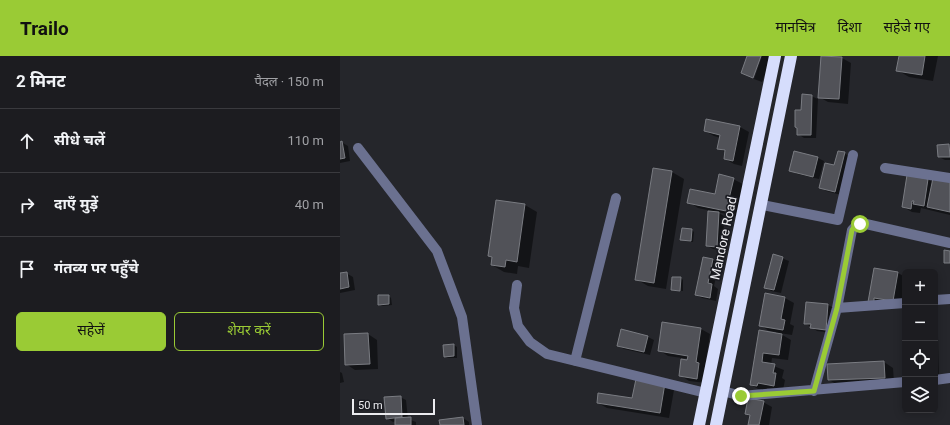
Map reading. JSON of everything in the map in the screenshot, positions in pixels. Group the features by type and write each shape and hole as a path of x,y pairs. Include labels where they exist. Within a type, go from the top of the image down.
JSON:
{"highway":[{"name":"Mandore Road","path":"699,425 775,56"},
{"path":"716,425 762,205 791,56"}],"lane":[{"path":"358,148 437,251 462,317 476,425"},
{"path":"762,205 838,220 853,154"},
{"path":"885,168 950,178"},
{"path":"575,361 616,198"},
{"path":"814,391 837,308 852,230 855,226 866,224 950,243"},
{"path":"516,285 514,308 518,326 530,342 546,354 706,393"},
{"path":"938,300 950,299"},
{"path":"837,308 902,303"},
{"path":"938,380 950,378"},
{"path":"723,391 741,396 814,391 902,382"}],"building":[{"path":"747,56 761,56 753,78 741,73"},
{"path":"821,56 842,57 839,99 818,98"},
{"path":"899,56 925,56 922,75 896,71"},
{"path":"802,94 812,95 811,135 797,135 797,128 795,127 795,110 801,110"},
{"path":"706,119 740,126 733,161 724,159 725,150 717,149 720,135 704,131"},
{"path":"342,141 345,158 340,159 340,142"},
{"path":"949,144 950,157 938,157 937,145"},
{"path":"794,151 818,157 813,177 789,171"},
{"path":"838,151 845,152 835,192 819,188 825,163 834,165"},
{"path":"653,168 672,171 654,283 635,280"},
{"path":"719,174 734,178 726,211 687,203 690,189 715,194"},
{"path":"907,175 928,179 924,206 913,204 914,201 912,201 911,209 902,207"},
{"path":"933,178 950,181 950,212 927,207"},
{"path":"496,200 525,204 517,262 506,260 505,267 491,265 492,257 488,256"},
{"path":"708,211 719,212 717,247 706,246"},
{"path":"682,228 692,229 691,241 680,240"},
{"path":"944,250 950,251 950,263 944,263"},
{"path":"773,254 783,257 774,290 764,288"},
{"path":"703,257 713,259 708,283 712,284 710,298 695,295"},
{"path":"874,268 898,272 893,301 874,298 874,303 868,302"},
{"path":"347,272 349,287 340,289 340,273"},
{"path":"672,277 681,277 680,291 671,290"},
{"path":"765,293 785,297 781,319 785,320 783,330 759,326"},
{"path":"378,295 389,295 389,304 378,305"},
{"path":"806,302 828,304 826,330 810,328 811,324 804,324"},
{"path":"662,322 701,328 696,362 699,363 697,379 679,376 681,359 687,360 688,356 658,351"},
{"path":"621,329 648,336 644,352 617,346"},
{"path":"759,330 782,334 779,355 763,353 762,362 775,364 773,373 776,373 774,386 758,383 757,386 750,385"},
{"path":"368,333 370,364 345,365 344,334"},
{"path":"454,344 454,356 444,357 443,345"},
{"path":"884,361 885,378 828,380 827,364"},
{"path":"636,379 665,383 660,413 597,403 598,393 632,398"},
{"path":"401,396 402,417 386,419 384,397"},
{"path":"748,398 764,401 759,425 748,425 750,415 745,414"},
{"path":"411,417 411,425 395,425 395,418"},
{"path":"463,417 464,425 440,425 439,420"}],"route":[{"path":"741,396 814,391 837,308 852,230 855,226 860,224"}]}
